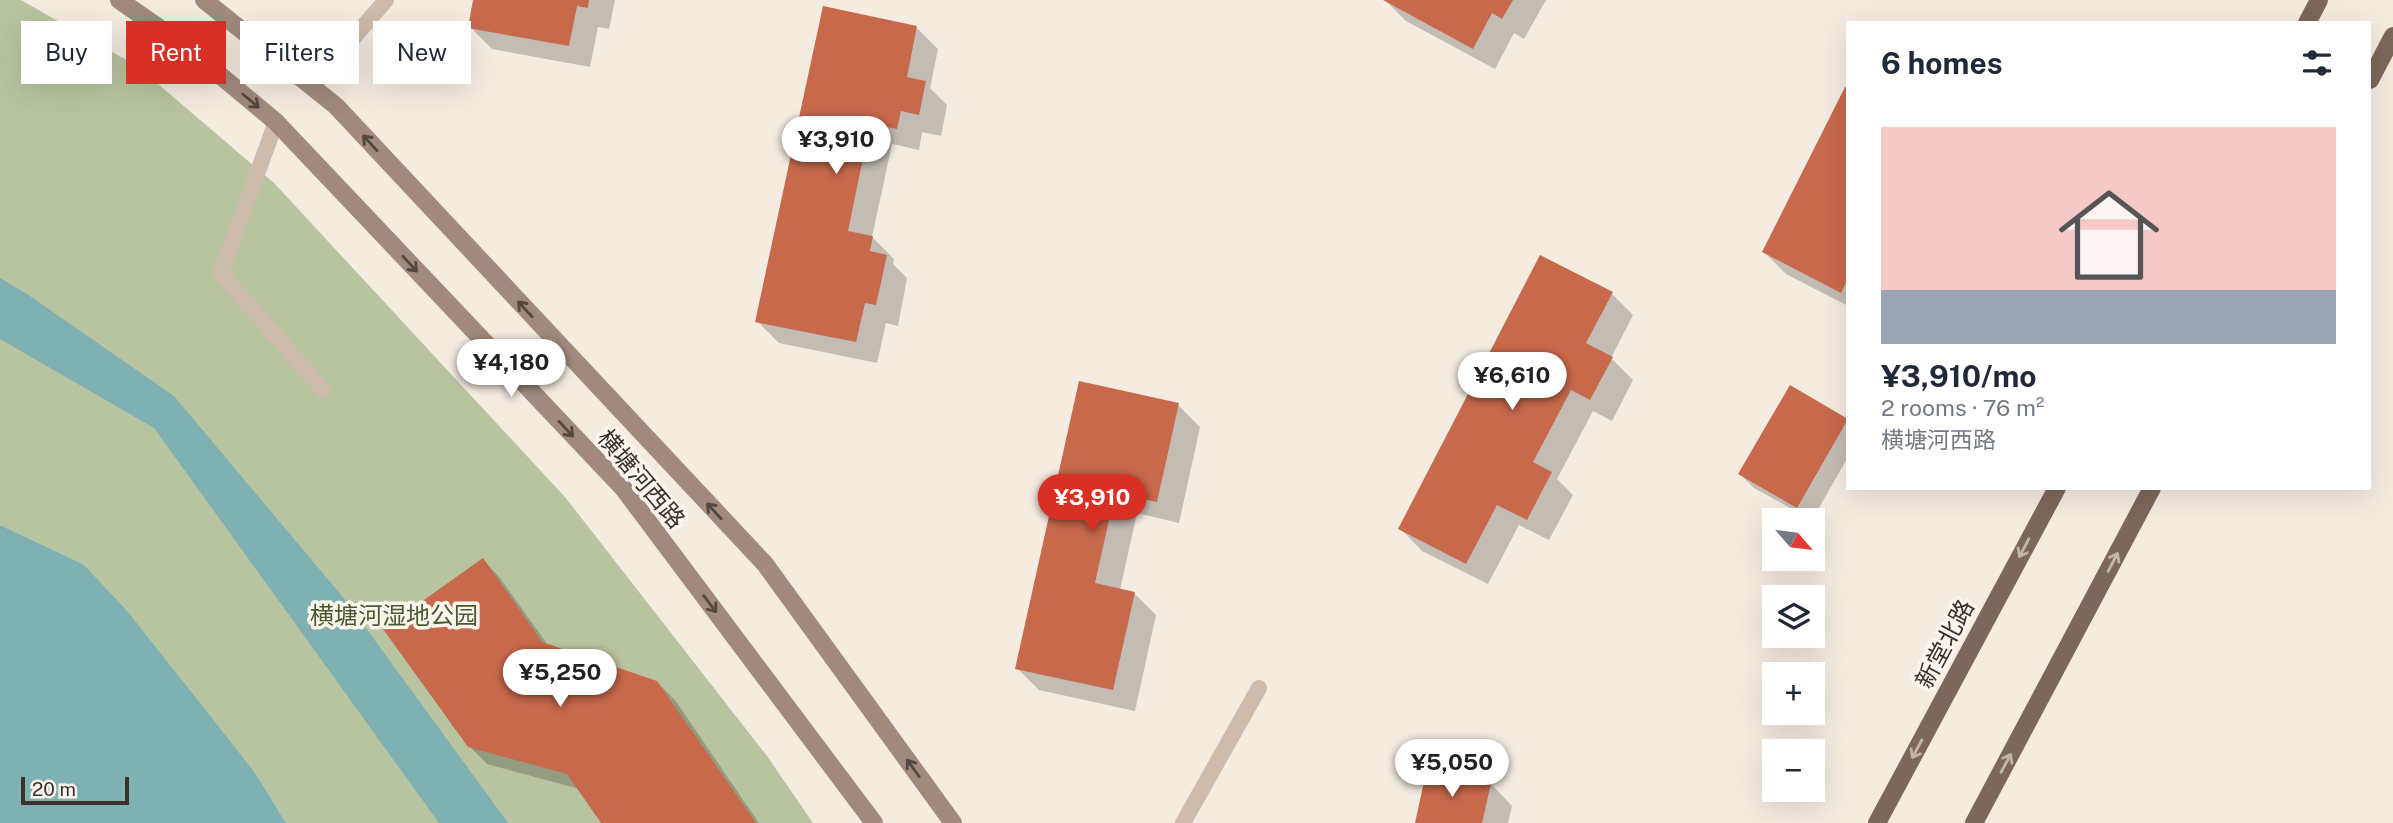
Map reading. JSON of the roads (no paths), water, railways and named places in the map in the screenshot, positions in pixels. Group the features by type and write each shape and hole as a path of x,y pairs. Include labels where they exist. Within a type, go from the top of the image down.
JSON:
{"main road":[{"path":"2308,21 2319,0"},
{"path":"2371,78 2393,36"},
{"name":"新堂北路","path":"1877,823 2056,490"},
{"path":"1974,823 2151,490"}],"street":[{"name":"横塘河西路","path":"119,0 184,45 276,122 623,488 874,823"},
{"name":"横塘河西路","path":"204,0 336,106 765,564 953,823"}],"lane":[{"path":"312,87 386,0"},
{"path":"276,122 221,274 323,390"},
{"path":"1183,823 1259,688"}],"water":[{"path":"0,278 174,396 347,602 508,823 439,823 154,428 0,339"},
{"path":"0,525 83,564 128,612 256,774 286,823 0,823"}],"park label":[{"name":"横塘河湿地公园","path":"394,616"}]}
